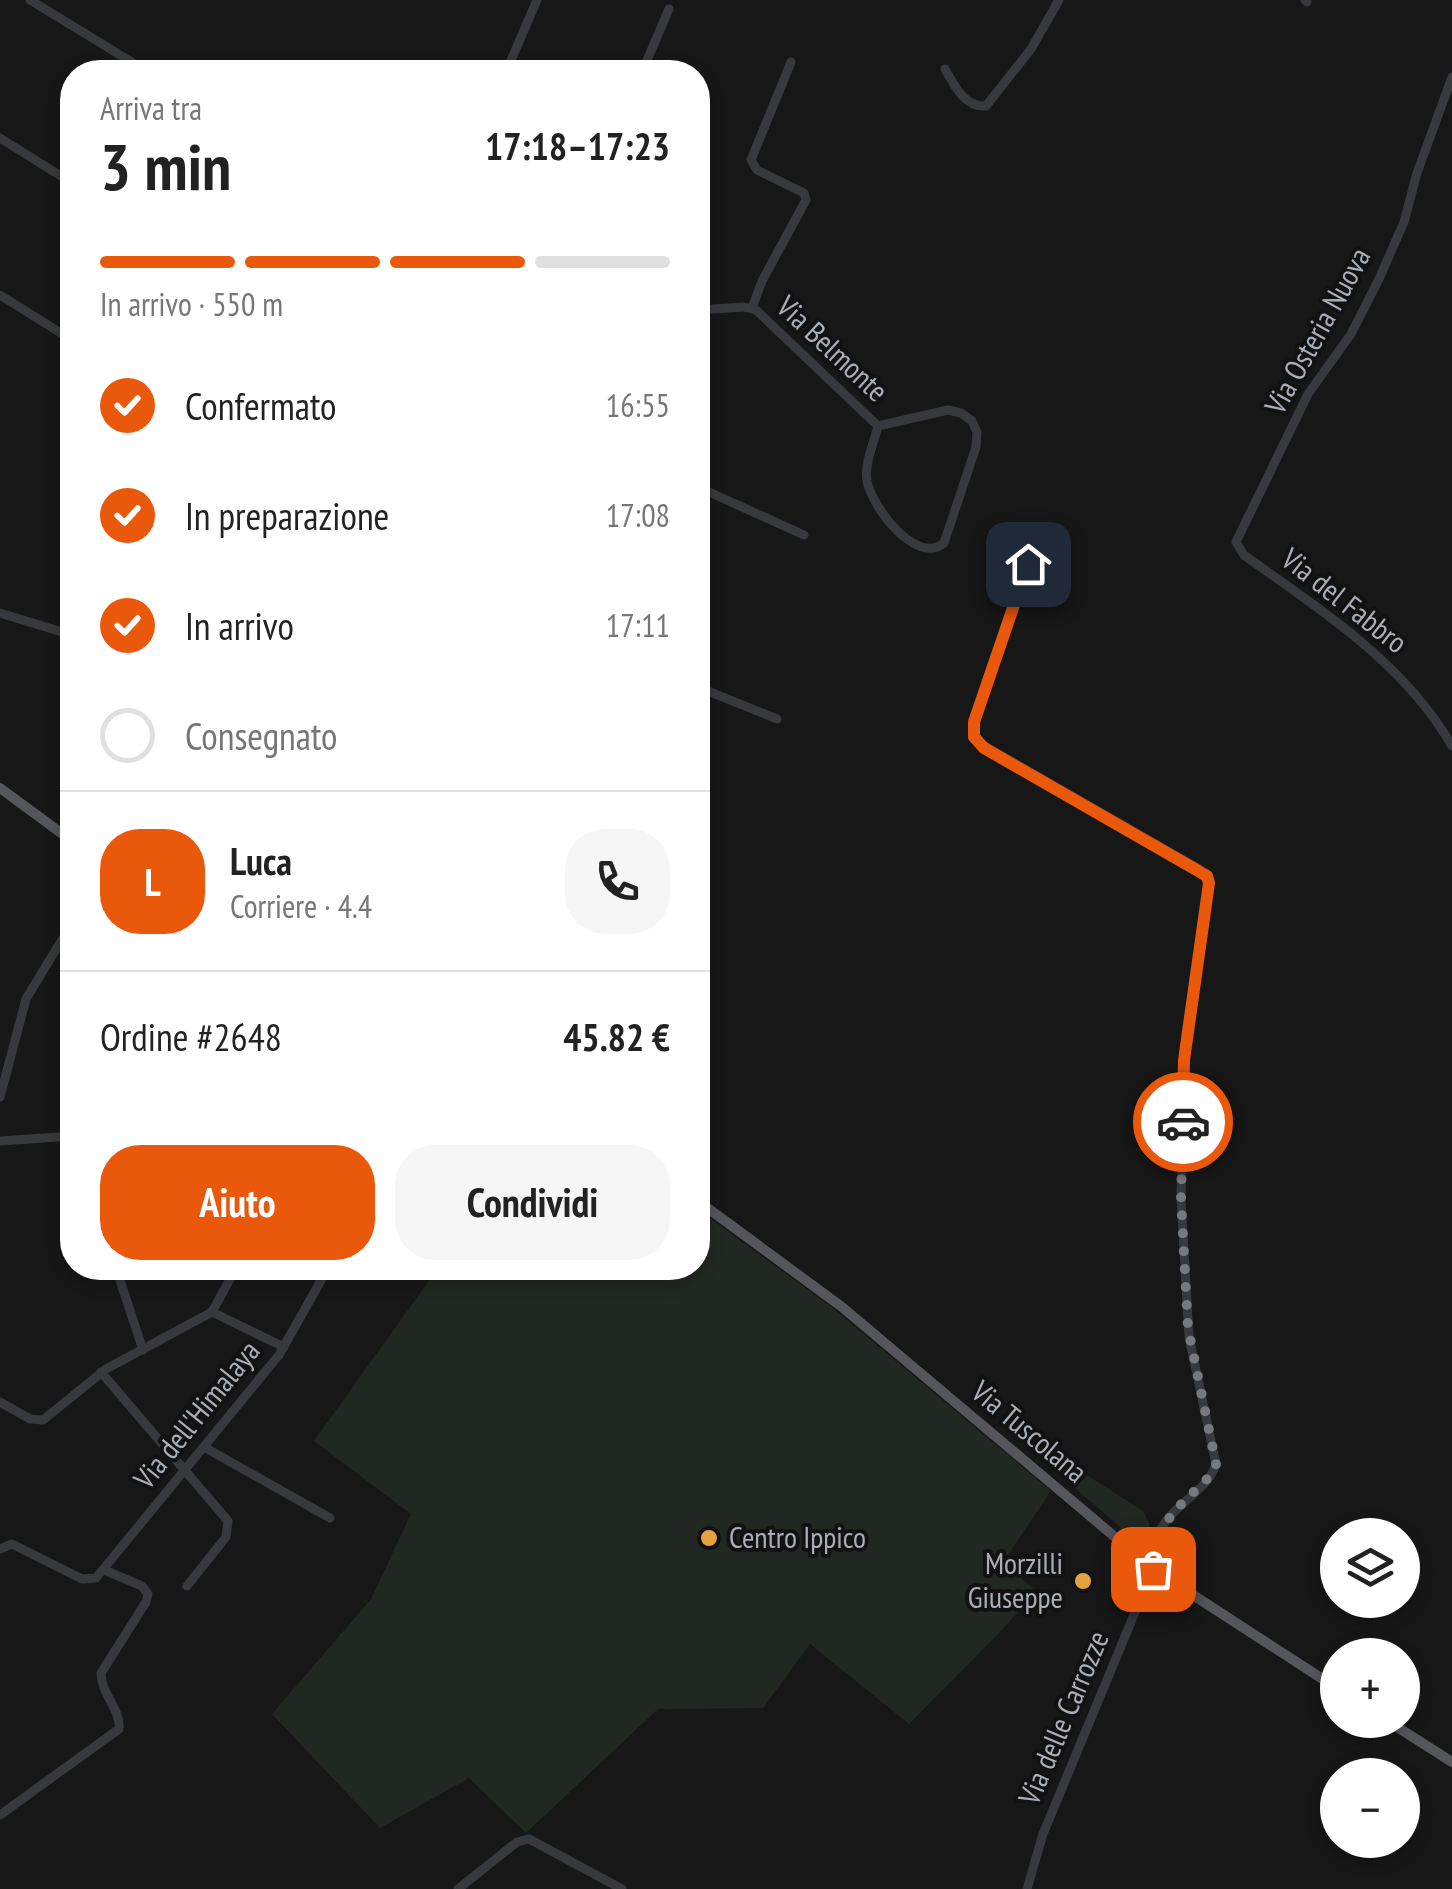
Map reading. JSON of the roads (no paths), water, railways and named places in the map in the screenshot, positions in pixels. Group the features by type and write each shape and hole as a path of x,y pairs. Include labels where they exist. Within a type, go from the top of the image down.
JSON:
{"main road":[{"path":"0,788 60,832"},
{"name":"Via Tuscolana","path":"710,1210 842,1307 1153,1569 1320,1677"},
{"path":"1414,1738 1452,1762"}],"street":[{"path":"30,0 128,60"},
{"path":"511,60 537,0"},
{"path":"945,69 961,94 976,106 987,105 1031,50 1059,0"},
{"path":"647,60 669,10"},
{"name":"Via Belmonte","path":"752,308 762,281 806,200 804,194 757,170 751,160 792,62"},
{"name":"Via Osteria Nuova","path":"1237,548 1238,538 1305,400 1351,334 1379,279 1404,222 1417,172 1452,77"},
{"path":"0,138 60,176"},
{"path":"0,295 60,332"},
{"name":"Via Belmonte","path":"710,310 752,308 878,426"},
{"name":"Via Belmonte","path":"943,410 961,413 974,424 975,450 945,540 939,547 924,549 912,545 871,494 866,472 878,426 943,410"},
{"path":"710,492 804,535"},
{"name":"Via del Fabbro","path":"1237,548 1392,669 1425,706 1452,746"},
{"path":"1028,564 974,722 976,741 1199,870 1209,883 1184,1060 1181,1199 1189,1337 1216,1464 1212,1474 1163,1526 1153,1569"},
{"path":"0,613 60,631"},
{"path":"710,692 777,719"},
{"path":"0,1097 26,999 60,943"},
{"path":"0,1141 60,1138"},
{"path":"120,1280 142,1350"},
{"path":"0,1402 32,1420 43,1420 101,1372 212,1312 229,1280"},
{"name":"Via dell'Himalaya","path":"0,1549 14,1544 90,1580 96,1578 284,1347 321,1280"},
{"path":"212,1312 284,1347"},
{"path":"101,1372 224,1516 229,1527 225,1538 187,1586"},
{"path":"204,1448 330,1518"},
{"name":"Via delle Carrozze","path":"1027,1889 1046,1828 1153,1569"},
{"path":"0,1815 118,1729 120,1720 102,1684 101,1673 148,1594 139,1585 104,1570"},
{"path":"458,1889 517,1842 529,1839 622,1889"}],"place":[{"name":"Centro Ippico","path":"709,1538"},
{"name":"Morzilli Giuseppe","path":"1083,1581"}]}
